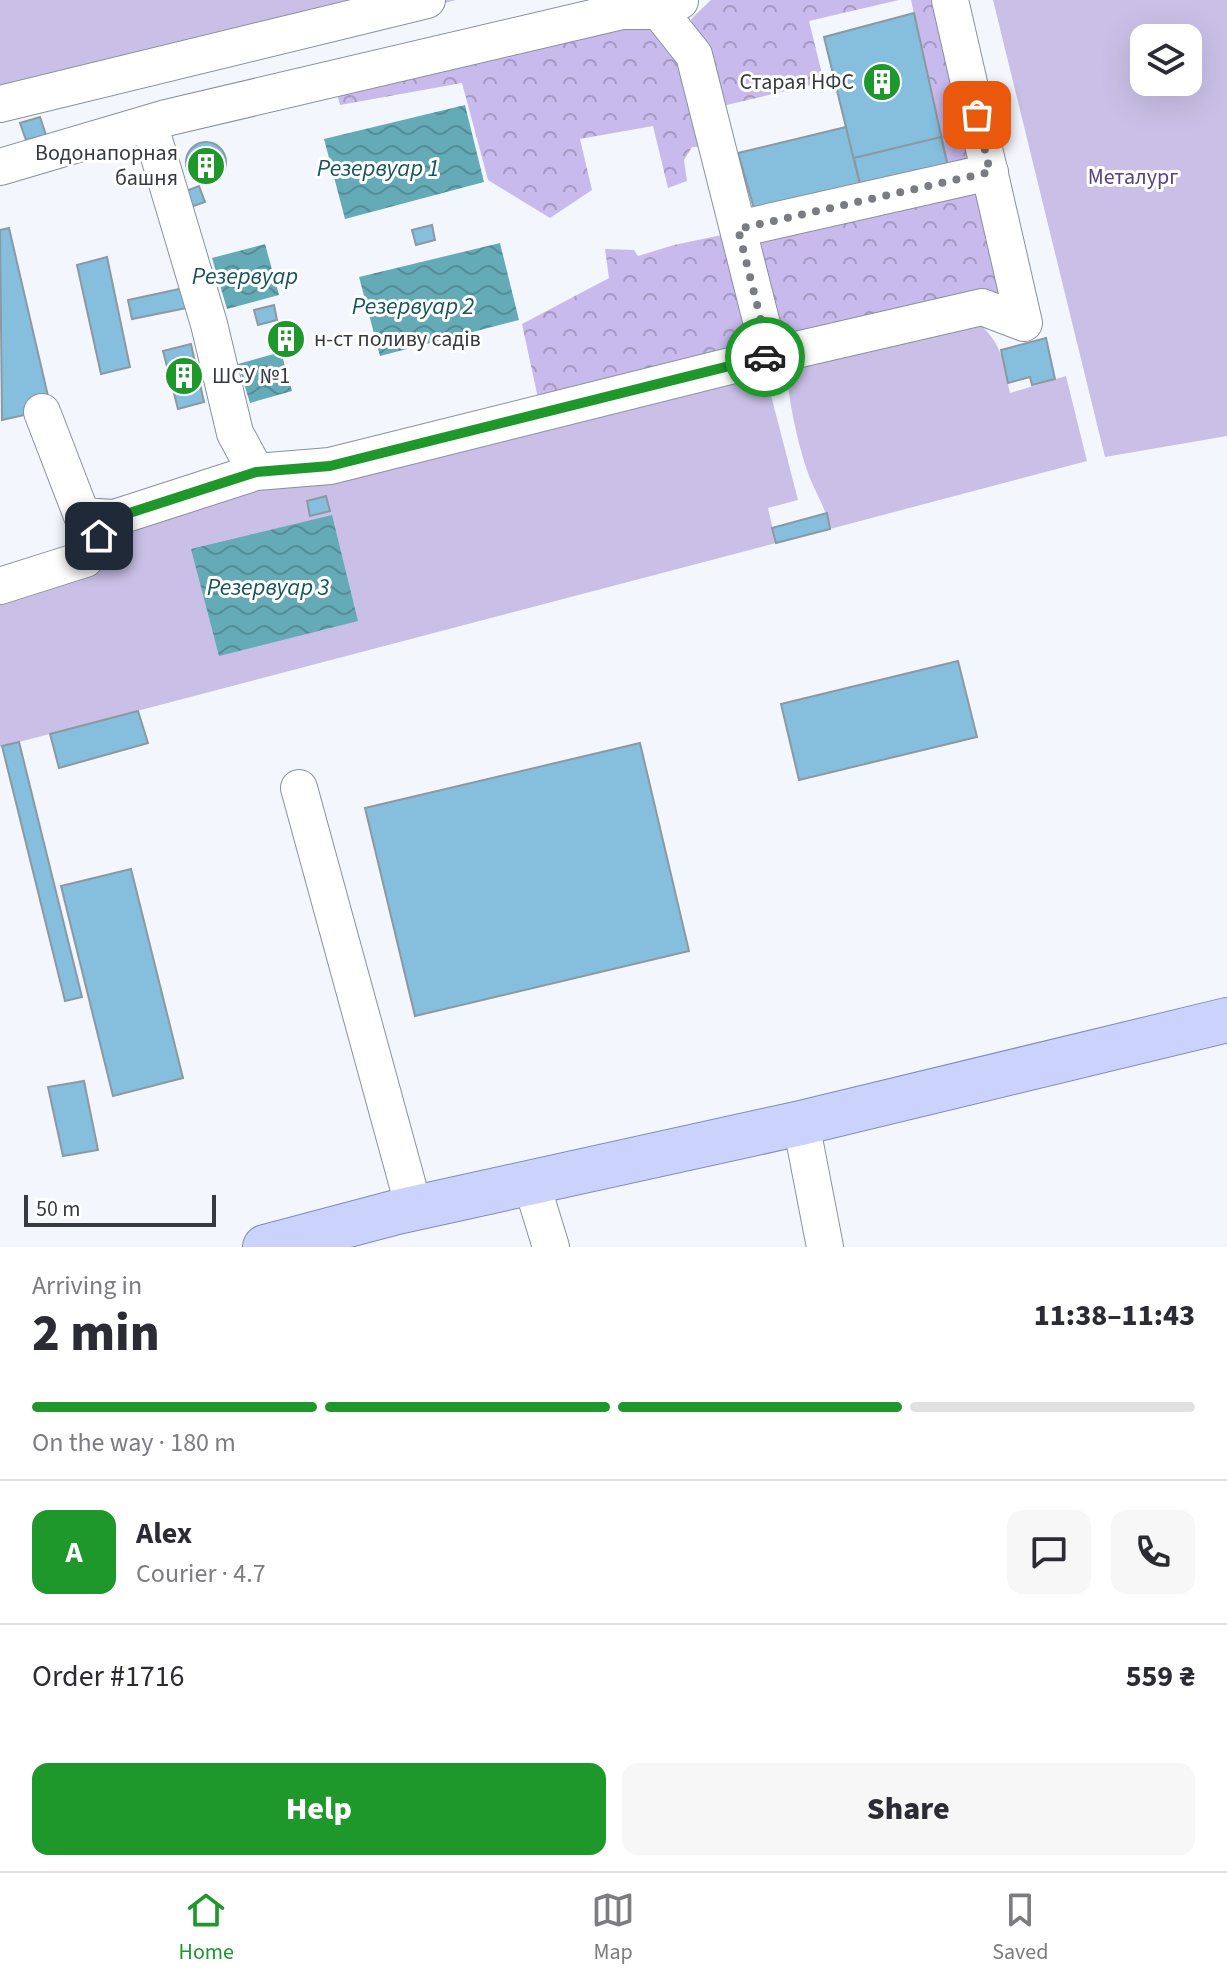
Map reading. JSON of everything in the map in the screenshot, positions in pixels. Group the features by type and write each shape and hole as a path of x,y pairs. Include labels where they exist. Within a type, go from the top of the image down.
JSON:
{"main road":[{"path":"265,1247 414,1208 801,1123 1227,1020"}],"lane":[{"path":"0,104 427,0"},
{"path":"42,412 82,516 114,518 256,472 330,466 770,356 982,307 1024,323 950,0"},
{"path":"0,167 149,123 622,11 670,5 694,55 770,356"},
{"path":"149,123 209,324 235,433 256,472"},
{"path":"738,229 990,172"},
{"path":"0,586 85,559 114,518"},
{"path":"299,788 414,1208"},
{"path":"801,1123 825,1247"},
{"path":"531,1182 551,1247"}],"green space":[{"path":"0,0 456,0 0,120"},
{"path":"711,0 899,0 809,21 824,82 718,107 691,19"},
{"path":"911,0 942,0 981,160 949,171"},
{"name":"Металург","path":"993,0 1227,0 1227,436 1105,457"},
{"path":"647,22 677,38 714,146 692,147 684,160 687,181 668,188 653,126 580,139 592,190 550,218 488,180 462,83 340,105 336,90"},
{"path":"970,188 984,197 1007,293 780,336 755,236"},
{"path":"731,233 747,338 741,346 539,403 522,324 609,278 605,249 634,250 638,256"},
{"path":"980,324 998,348 1010,393 1066,376 1087,461 830,529 798,440 786,362"},
{"path":"763,364 798,500 768,508 776,543 0,747 0,595 126,519"}],"water":[{"name":"Резервуар 1","path":"465,105 484,182 345,219 324,139"},
{"name":"Резервуар 2","path":"500,243 519,320 380,356 359,277"},
{"name":"Резервуар","path":"265,244 279,295 227,309 212,258"},
{"name":"Резервуар","path":"281,352 292,391 250,403 238,364"},
{"name":"Резервуар 3","path":"332,515 358,621 219,656 191,549"}],"building":[{"name":"Старая НФС","path":"914,13 949,171 862,193 824,37"},
{"path":"40,117 46,135 26,140 20,123"},
{"path":"846,127 862,193 757,219 738,153"},
{"path":"941,137 949,171 862,193 854,158"},
{"name":"Водонапорная башня","path":"206,142 220,148 226,162 220,176 206,182 192,176 186,162 192,148"},
{"path":"199,186 205,202 191,207 186,191"},
{"path":"432,225 435,240 416,245 412,230"},
{"path":"9,228 51,409 2,420 0,230"},
{"path":"107,257 130,367 101,374 77,265"},
{"path":"184,288 187,308 132,319 128,300"},
{"path":"274,305 277,320 258,325 254,310"},
{"name":"н-ст поливу садів","path":"291,325 297,348 281,352 275,330"},
{"path":"1046,338 1055,379 1032,385 1030,377 1008,383 1001,350"},
{"name":"ШСУ №1","path":"191,344 204,402 178,409 163,351"},
{"path":"326,496 330,511 310,516 307,501"},
{"path":"827,513 830,529 776,543 772,528"},
{"path":"958,661 977,737 799,780 781,704"},
{"path":"138,711 148,743 59,768 50,734"},
{"path":"19,742 82,997 65,1001 2,746"},
{"path":"640,743 689,951 415,1016 365,808"},
{"path":"131,869 183,1078 113,1096 61,886"},
{"path":"84,1081 98,1150 63,1156 48,1087"}],"way so far":[{"path":"765,357 770,356 738,229 990,172 977,115"}],"place":[{"name":"Старая НФС","path":"882,82"},
{"name":"Водонапорная башня","path":"206,166"},
{"name":"н-ст поливу садів","path":"286,339"},
{"name":"ШСУ №1","path":"184,376"}],"route":[{"path":"99,536 114,518 256,472 330,466 765,357"}]}
